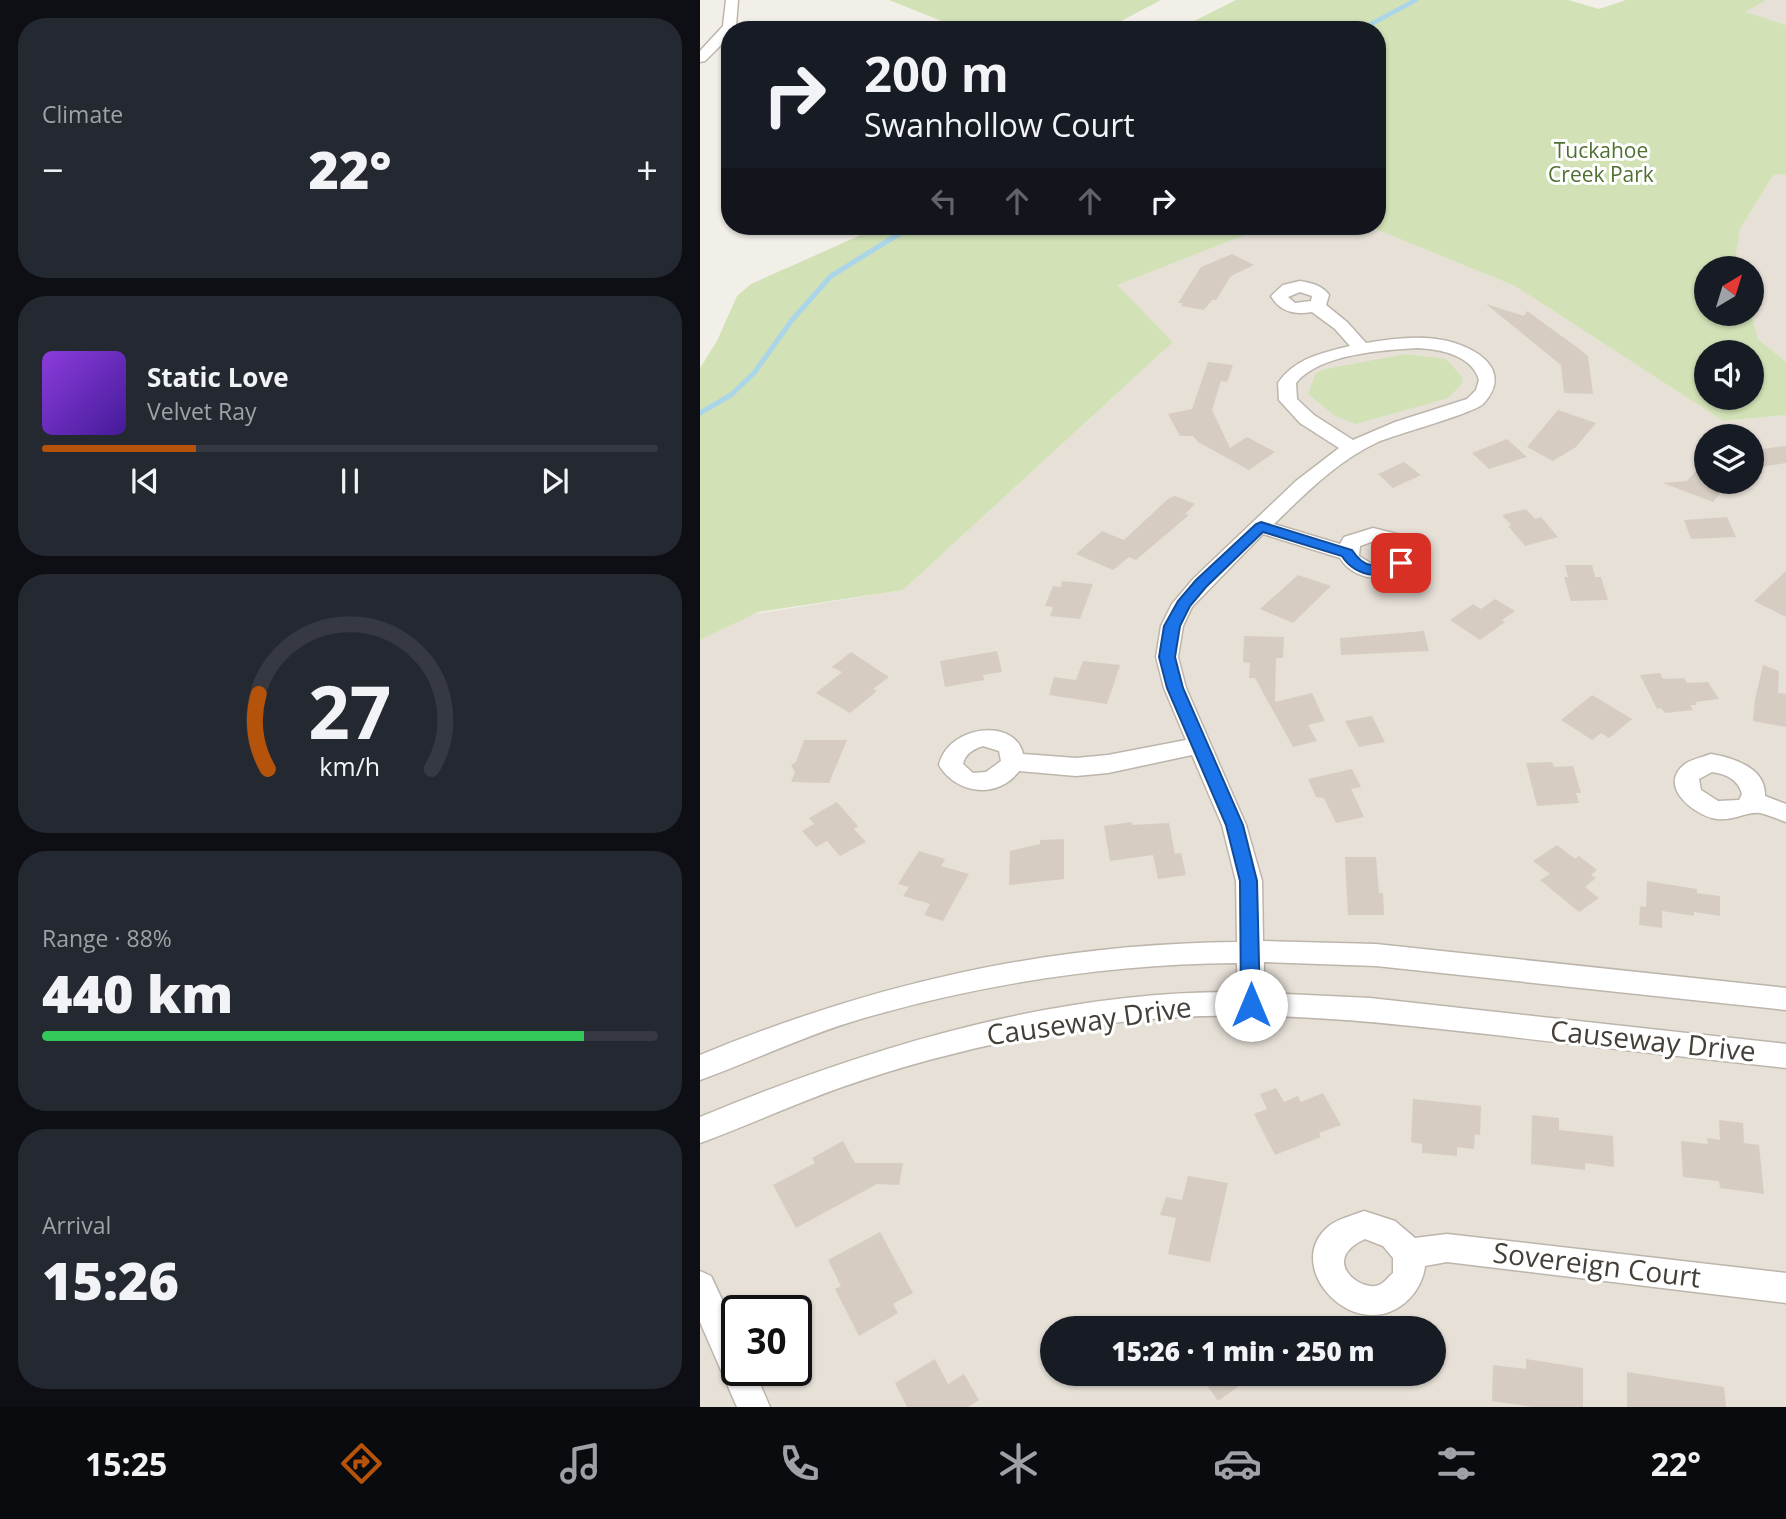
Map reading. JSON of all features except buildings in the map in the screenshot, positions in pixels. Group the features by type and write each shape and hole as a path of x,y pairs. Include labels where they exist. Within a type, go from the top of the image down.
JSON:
{"street":[{"path":"732,0 732,21"},
{"path":"700,58 721,39"},
{"path":"1315,306 1339,321 1362,350"},
{"path":"1251,1005 1249,881 1234,825 1175,688 1167,657 1172,626 1183,604 1201,583 1316,472 1352,448 1402,426 1467,408 1484,395 1488,384 1484,370 1476,361 1453,348 1416,343 1362,350 1308,364 1287,383 1286,396 1294,408 1307,419 1352,448"},
{"path":"1261,527 1347,553"},
{"path":"1013,762 1108,765 1200,745"},
{"path":"1752,801 1786,813"},
{"path":"700,1068 734,1052 867,1006 987,976 1068,962 1155,953 1251,951 1376,955 1786,999"},
{"name":"Causeway Drive","path":"700,1130 751,1107 856,1069 997,1031 1069,1018 1166,1008 1298,1004 1786,1056"},
{"name":"Sovereign Court","path":"1407,1254 1447,1248 1786,1289"},
{"path":"700,1286 721,1333"},
{"path":"745,1386 754,1407"}],"shaded area":[{"path":"1767,0 1786,0 1786,25 1744,12"},
{"path":"1774,174 1786,175 1786,362 1764,344 1764,340 1758,339 1754,326 1764,326 1764,256 1736,256 1740,229"},
{"path":"1386,233 1515,286 1694,402 1694,410 1706,410 1723,421 1786,415 1786,1407 700,1407 700,623 903,590 1173,342 1116,285 1245,235"}],"green space":[{"path":"889,0 1161,0 1121,21 942,21"},
{"name":"Tuckahoe Creek Park","path":"1236,0 1568,0 1599,9 1626,0 1767,0 1745,12 1786,25 1786,175 1774,174 1740,229 1736,256 1694,256 1694,326 1754,326 1759,340 1694,340 1694,402 1515,286 1386,233 1386,21 1194,21"},
{"path":"861,235 1245,235 1117,285 1173,342 903,590 758,612 700,640 700,368 717,341 737,296 751,284"},
{"name":"Tuckahoe Creek Park","path":"1764,344 1786,362 1786,415 1723,421 1706,410 1764,410"},
{"path":"1406,354 1446,359 1463,378 1461,385 1448,398 1356,424 1335,416 1308,394 1316,373"}],"waterway":[{"path":"1377,21 1416,0"},
{"path":"891,239 897,235"},
{"path":"700,413 731,395 754,373 792,320 831,276 894,237"}],"route":[{"path":"1251,1005 1249,881 1234,825 1175,688 1167,657 1172,626 1183,604 1201,583 1261,527 1347,553 1354,564 1361,568 1387,570 1401,563"}]}
